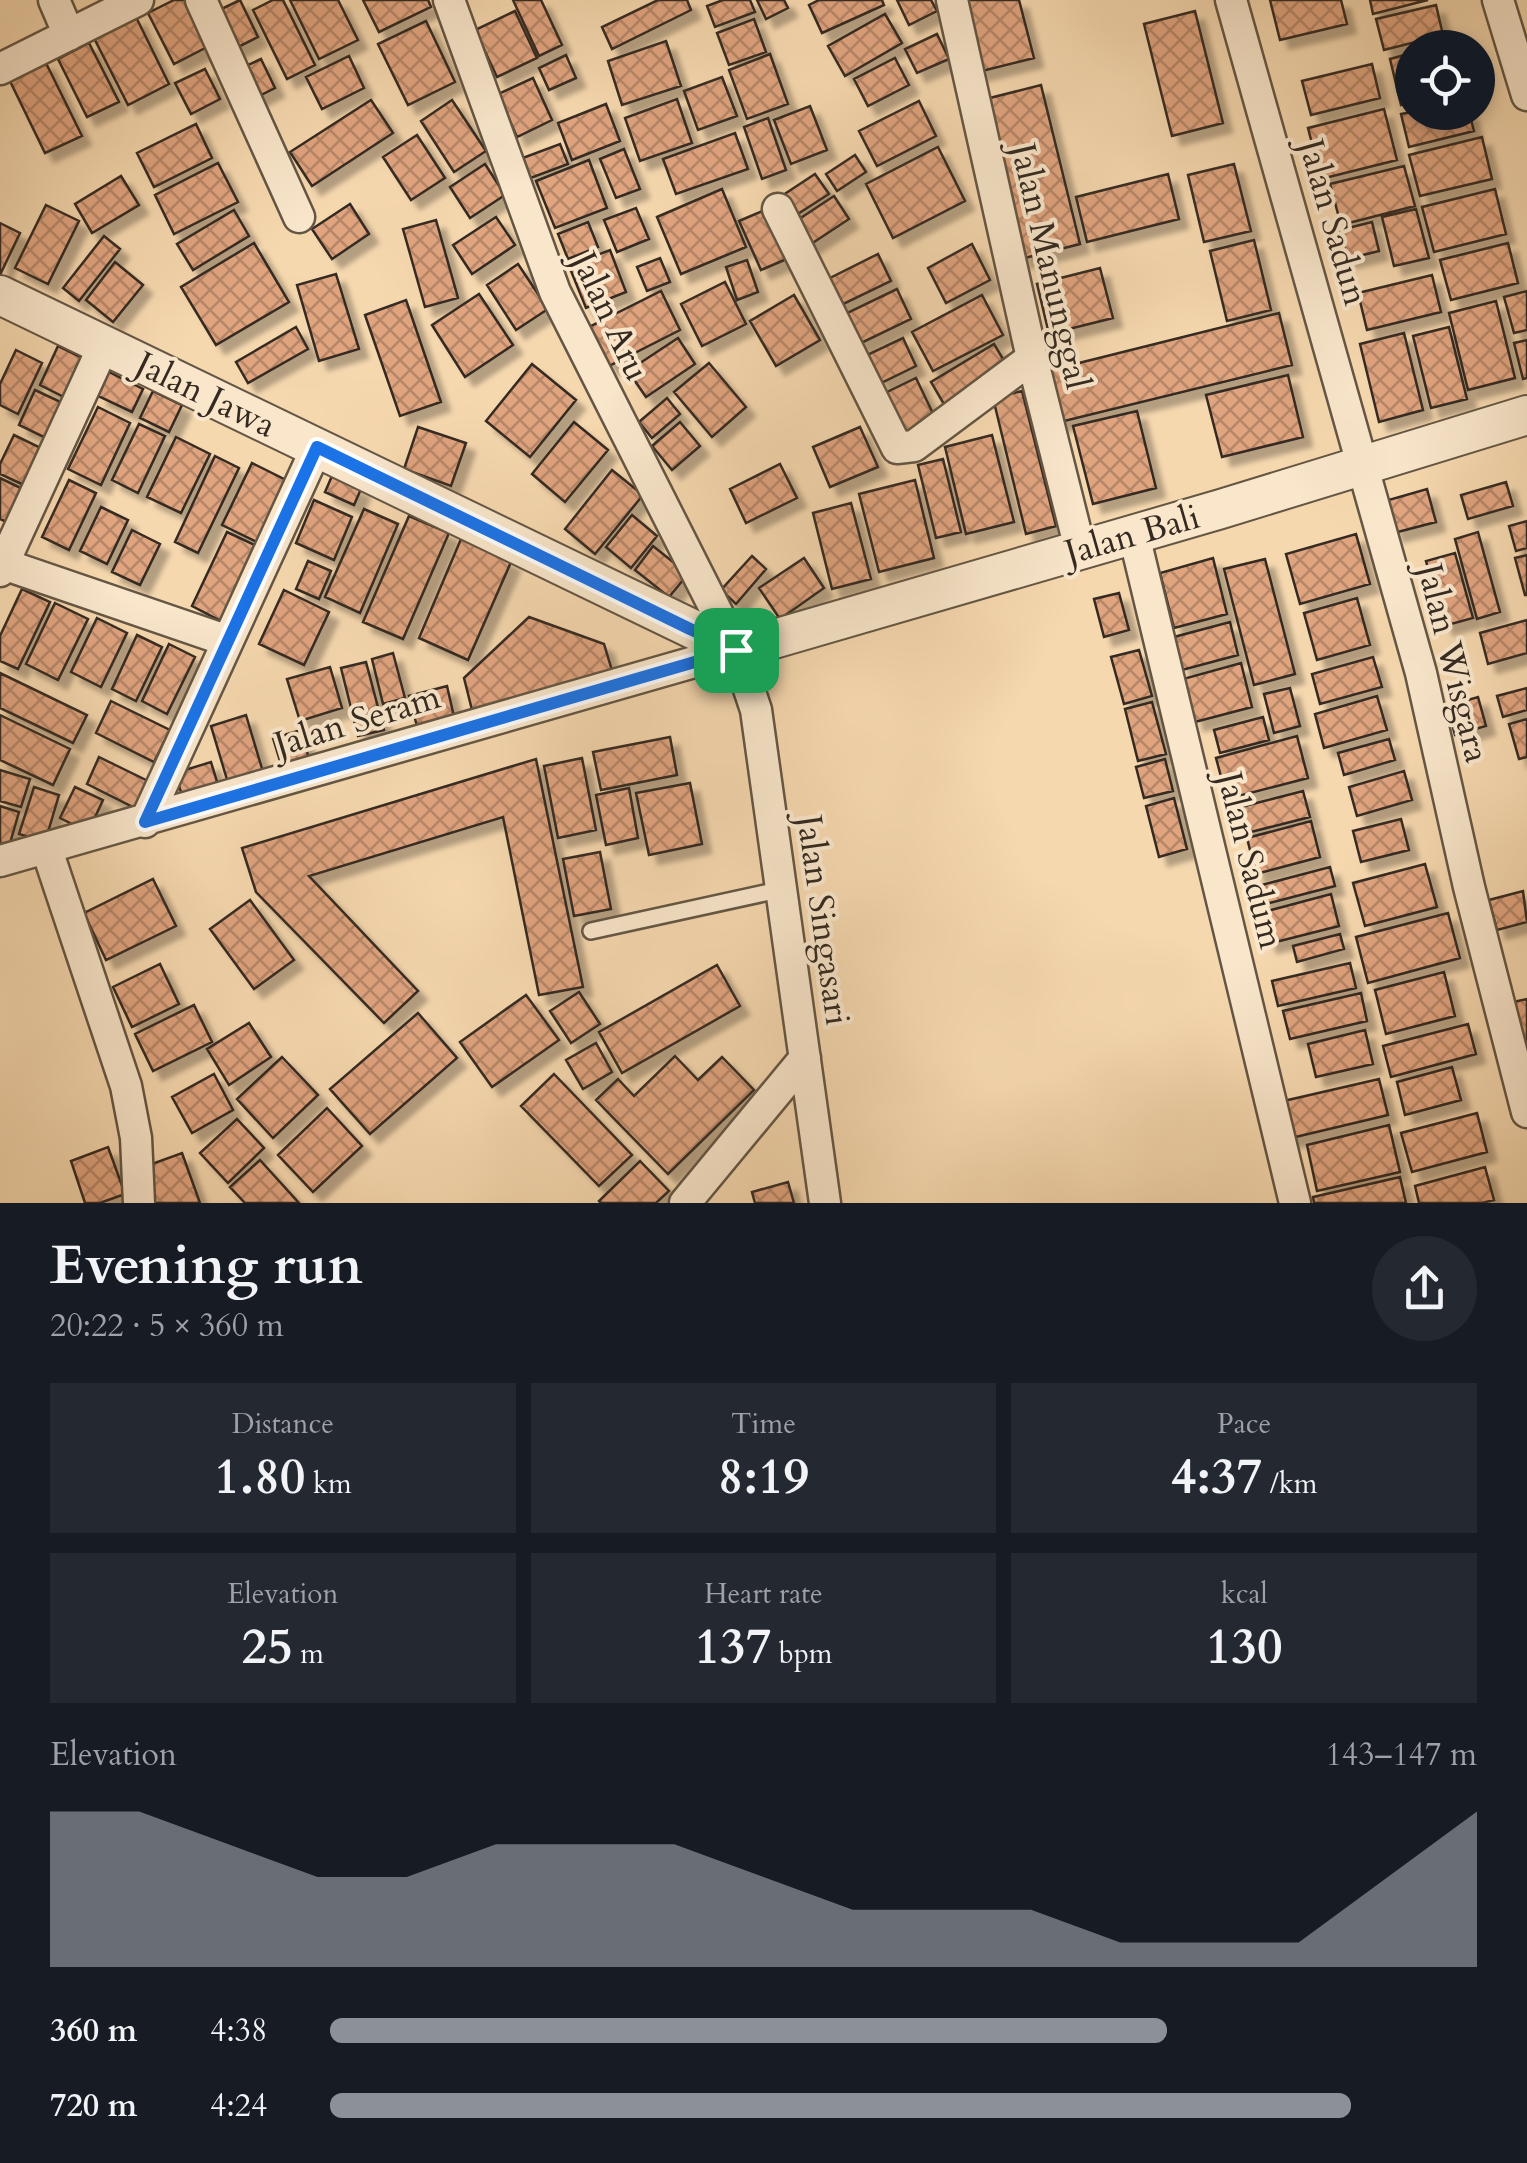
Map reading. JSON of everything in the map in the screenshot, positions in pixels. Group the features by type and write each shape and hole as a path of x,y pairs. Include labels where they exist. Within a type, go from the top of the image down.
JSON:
{"street":[{"path":"54,0 69,35"},
{"path":"0,69 138,0"},
{"path":"201,0 299,217"},
{"name":"Jalan Aru","path":"448,0 555,292 736,650"},
{"name":"Jalan Manunggal","path":"952,0 1032,358 1080,549"},
{"name":"Jalan Sadun","path":"1232,0 1364,465"},
{"path":"1498,0 1527,95"},
{"path":"778,210 897,448 914,446 1032,358"},
{"name":"Jalan Jawa","path":"0,295 736,650"},
{"path":"104,345 1,566 228,641"},
{"name":"Jalan Bali","path":"736,650 1527,415"},
{"path":"145,822 317,447"},
{"name":"Jalan Wisgara","path":"1364,465 1420,672 1527,1112"},
{"name":"Jalan Sadum","path":"1134,534 1294,1203"},
{"name":"Jalan Seram","path":"0,861 736,650"},
{"name":"Jalan Singasari","path":"736,650 760,729 826,1203"},
{"path":"48,850 126,1086 136,1138 138,1203"},
{"path":"685,1203 805,1058"}],"lane":[{"path":"591,931 783,890"}],"building":[{"path":"174,0 186,0 209,46 174,64 148,13"},
{"path":"240,0 258,37 230,51 211,14"},
{"path":"273,0 283,0 315,65 287,79 253,10"},
{"path":"290,0 338,0 358,40 319,59"},
{"path":"363,0 428,0 431,7 379,32"},
{"path":"513,0 541,0 562,45 539,56"},
{"path":"658,0 687,0 691,10 612,49 602,27"},
{"path":"723,0 750,0 755,12 715,27 707,6"},
{"path":"757,0 784,0 788,8 766,19"},
{"path":"819,0 882,0 884,5 822,33 809,5"},
{"path":"897,0 931,0 937,11 909,25"},
{"path":"960,0 1019,0 1034,58 978,72"},
{"path":"1270,0 1341,0 1347,24 1280,40"},
{"path":"1370,0 1428,0 1373,14"},
{"path":"1436,5 1442,30 1395,30 1395,47 1384,50 1376,19"},
{"path":"515,11 537,58 497,77 475,30"},
{"path":"1195,11 1223,123 1172,136 1144,24"},
{"path":"885,14 902,43 845,76 828,46"},
{"path":"136,17 169,84 128,105 94,38"},
{"path":"754,19 766,52 729,65 717,33"},
{"path":"426,21 455,82 408,105 378,44"},
{"path":"937,34 949,59 917,73 905,49"},
{"path":"666,41 681,86 622,105 608,61"},
{"path":"89,43 119,102 87,117 58,59"},
{"path":"770,54 788,104 747,119 729,70"},
{"path":"566,55 576,78 549,90 539,68"},
{"path":"349,56 364,88 322,109 306,77"},
{"path":"895,58 909,85 868,106 854,79"},
{"path":"261,59 275,88 253,99 239,69"},
{"path":"45,61 82,136 45,153 9,79"},
{"path":"1372,64 1380,98 1311,115 1302,81"},
{"path":"205,69 220,99 191,114 175,83"},
{"path":"722,77 737,116 698,130 684,91"},
{"path":"533,78 552,120 517,137 498,94"},
{"path":"1041,85 1080,244 1021,259 982,100"},
{"path":"677,99 692,143 640,161 625,118"},
{"path":"371,100 393,133 312,186 290,152"},
{"path":"452,100 486,151 454,172 421,121"},
{"path":"919,101 936,136 877,166 859,131"},
{"path":"606,104 620,141 572,160 558,123"},
{"path":"810,106 827,150 791,164 774,120"},
{"path":"1384,109 1397,160 1321,179 1308,128"},
{"path":"768,118 786,170 762,179 744,127"},
{"path":"196,124 212,158 154,187 137,153"},
{"path":"1405,130 1474,131 1409,147"},
{"path":"735,133 748,169 676,194 663,159"},
{"path":"417,135 445,178 411,200 383,157"},
{"path":"1482,137 1492,179 1420,196 1409,155"},
{"path":"560,144 568,164 528,179 520,159"},
{"path":"938,147 965,201 893,238 866,184"},
{"path":"624,149 640,189 616,198 600,159"},
{"path":"855,155 866,172 837,191 826,174"},
{"path":"589,160 607,208 555,228 536,181"},
{"path":"218,163 238,202 174,234 155,195"},
{"path":"485,164 505,195 470,218 450,187"},
{"path":"1234,164 1251,231 1204,242 1188,175"},
{"path":"1404,166 1415,206 1341,225 1330,184"},
{"path":"815,174 829,194 793,217 780,197"},
{"path":"1168,174 1179,219 1087,242 1076,197"},
{"path":"121,176 139,205 92,233 75,204"},
{"path":"722,189 746,247 681,274 657,217"},
{"path":"1495,189 1506,234 1434,252 1422,207"},
{"path":"834,196 849,219 808,246 793,223"},
{"path":"350,204 369,234 332,259 312,229"},
{"path":"46,205 79,221 48,284 15,268"},
{"path":"636,208 649,239 617,252 604,220"},
{"path":"767,209 789,258 761,270 739,221"},
{"path":"1416,209 1429,258 1394,266 1382,217"},
{"path":"234,210 249,236 193,270 177,244"},
{"path":"496,217 515,245 472,274 453,245"},
{"path":"436,220 458,298 425,307 403,229"},
{"path":"588,222 598,247 568,259 558,234"},
{"path":"1372,222 1379,251 1347,259 1340,230"},
{"path":"0,223 20,233 0,275"},
{"path":"104,236 120,249 79,301 63,288"},
{"path":"1254,240 1271,310 1227,321 1210,251"},
{"path":"254,243 289,302 216,345 181,287"},
{"path":"1508,243 1518,283 1451,300 1440,260"},
{"path":"972,244 990,280 946,303 928,268"},
{"path":"610,250 626,292 586,308 569,266"},
{"path":"878,254 891,281 837,307 824,281"},
{"path":"660,258 670,282 647,291 637,267"},
{"path":"747,260 758,292 737,300 726,267"},
{"path":"115,262 143,285 113,322 86,300"},
{"path":"518,264 548,309 516,330 487,285"},
{"path":"1100,268 1113,318 1049,334 1037,284"},
{"path":"336,274 359,349 319,361 297,285"},
{"path":"1432,275 1441,312 1367,330 1358,293"},
{"path":"725,282 746,324 702,346 681,304"},
{"path":"897,289 911,319 859,344 845,314"},
{"path":"661,291 680,330 609,366 589,327"},
{"path":"1527,291 1527,330 1514,333 1504,297"},
{"path":"479,294 513,345 465,377 432,325"},
{"path":"794,295 820,340 776,366 750,321"},
{"path":"982,295 1003,335 933,371 912,332"},
{"path":"406,300 441,402 400,416 365,315"},
{"path":"1496,301 1515,378 1468,390 1449,313"},
{"path":"1279,313 1292,365 1056,423 1043,372"},
{"path":"296,327 308,349 248,383 236,362"},
{"path":"1449,327 1467,399 1431,408 1413,336"},
{"path":"1404,333 1423,410 1379,422 1360,344"},
{"path":"678,338 695,364 646,397 628,371"},
{"path":"903,338 916,366 881,383 867,355"},
{"path":"1527,340 1527,378 1523,379 1514,343"},
{"path":"994,344 1009,369 945,406 931,382"},
{"path":"58,346 89,361 70,400 40,385"},
{"path":"16,350 42,363 18,414 0,405 0,384"},
{"path":"709,363 746,407 712,437 674,392"},
{"path":"532,364 576,400 530,457 486,421"},
{"path":"109,372 143,389 132,412 98,396"},
{"path":"1288,375 1303,437 1222,457 1206,395"},
{"path":"916,378 936,420 903,436 883,394"},
{"path":"35,390 67,405 50,440 19,425"},
{"path":"153,391 182,405 169,432 140,418"},
{"path":"1022,391 1056,526 1026,534 993,398"},
{"path":"667,398 680,414 652,438 639,422"},
{"path":"98,407 130,423 101,485 68,469"},
{"path":"1137,411 1156,488 1093,504 1073,426"},
{"path":"574,422 608,450 565,502 532,474"},
{"path":"680,422 700,446 672,470 652,446"},
{"path":"139,424 165,436 138,493 112,480"},
{"path":"418,427 466,443 451,486 404,469"},
{"path":"860,427 878,467 830,487 813,447"},
{"path":"14,435 43,449 26,486 0,474 0,464"},
{"path":"992,435 1014,522 966,534 945,447"},
{"path":"176,437 210,454 181,513 147,497"},
{"path":"215,456 239,468 198,553 175,542"},
{"path":"943,459 961,532 936,538 918,465"},
{"path":"252,463 288,481 259,543 222,525"},
{"path":"780,464 797,498 746,523 730,489"},
{"path":"612,470 643,495 595,554 565,529"},
{"path":"332,476 361,489 354,505 325,492"},
{"path":"0,478 27,491 11,524 0,519"},
{"path":"69,480 96,493 69,550 42,537"},
{"path":"915,480 934,558 879,572 859,494"},
{"path":"1506,482 1513,506 1468,519 1461,495"},
{"path":"1427,489 1436,522 1394,533 1385,501"},
{"path":"314,500 352,517 334,560 296,543"},
{"path":"851,503 871,579 832,589 813,513"},
{"path":"101,507 128,520 107,564 80,551"},
{"path":"364,509 398,524 360,613 325,597"},
{"path":"632,515 657,536 631,568 606,547"},
{"path":"409,516 449,533 403,639 363,622"},
{"path":"1527,521 1527,548 1516,551 1509,526"},
{"path":"132,530 160,544 140,585 112,572"},
{"path":"227,532 257,546 221,621 192,606"},
{"path":"1478,532 1500,612 1477,619 1455,539"},
{"path":"1356,534 1370,584 1300,604 1286,554"},
{"path":"461,539 511,562 468,660 419,638"},
{"path":"653,546 688,574 669,597 635,570"},
{"path":"1455,553 1473,618 1444,626 1426,561"},
{"path":"1527,555 1527,595 1525,595 1515,558"},
{"path":"752,556 766,569 736,604 721,590"},
{"path":"804,558 824,588 780,619 759,588"},
{"path":"1213,558 1227,614 1174,628 1160,573"},
{"path":"1265,559 1295,674 1254,685 1224,569"},
{"path":"308,561 331,571 319,599 296,589"},
{"path":"22,589 50,602 18,669 0,661 0,636"},
{"path":"284,590 329,612 304,665 259,644"},
{"path":"1119,593 1129,630 1104,637 1094,599"},
{"path":"1357,598 1370,645 1317,660 1304,613"},
{"path":"55,603 88,619 58,680 26,664"},
{"path":"529,617 604,644 613,674 473,714 464,678"},
{"path":"97,618 127,633 101,687 71,672"},
{"path":"1527,620 1527,653 1488,664 1480,633"},
{"path":"1230,622 1238,655 1182,670 1174,637"},
{"path":"137,635 162,647 136,701 112,689"},
{"path":"169,644 195,657 167,714 142,701"},
{"path":"1139,650 1152,696 1124,704 1111,657"},
{"path":"393,653 405,698 383,704 372,659"},
{"path":"1373,657 1382,687 1320,704 1312,674"},
{"path":"366,662 384,730 358,736 341,668"},
{"path":"1241,663 1252,707 1195,722 1183,679"},
{"path":"330,667 342,708 300,721 287,679"},
{"path":"0,673 87,715 73,743 0,708"},
{"path":"447,686 455,721 418,730 409,696"},
{"path":"1290,688 1300,726 1274,733 1264,694"},
{"path":"1527,688 1527,710 1503,717 1497,696"},
{"path":"1377,696 1387,730 1324,748 1315,714"},
{"path":"1478,697 1486,726 1455,735 1447,706"},
{"path":"111,701 170,730 154,762 96,733"},
{"path":"1152,702 1166,754 1138,761 1125,709"},
{"path":"0,715 70,749 53,785 0,760"},
{"path":"246,715 263,772 228,783 211,726"},
{"path":"1263,717 1269,740 1220,753 1214,730"},
{"path":"1527,719 1527,757 1519,759 1509,724"},
{"path":"301,730 311,766 284,774 273,738"},
{"path":"1297,736 1308,778 1227,799 1216,758"},
{"path":"670,737 677,775 601,790 593,752"},
{"path":"1389,739 1395,760 1344,775 1338,753"},
{"path":"99,757 148,781 135,808 87,784"},
{"path":"582,758 596,830 558,838 544,766"},
{"path":"536,759 583,987 539,995 503,817 309,876 418,991 384,1023 256,892 242,848"},
{"path":"1165,759 1173,791 1144,798 1136,767"},
{"path":"211,762 221,795 185,805 175,773"},
{"path":"0,770 30,779 21,807 0,801"},
{"path":"1404,771 1412,800 1357,816 1349,787"},
{"path":"690,783 702,844 649,855 636,793"},
{"path":"34,787 59,795 45,842 19,834"},
{"path":"75,787 103,800 88,832 60,818"},
{"path":"629,788 638,838 606,845 596,795"},
{"path":"1303,791 1310,817 1243,834 1237,808"},
{"path":"1174,798 1187,849 1159,857 1146,806"},
{"path":"0,806 19,812 6,857 0,855"},
{"path":"1401,819 1409,850 1361,862 1353,831"},
{"path":"1311,821 1320,857 1256,874 1247,838"},
{"path":"600,852 611,909 574,916 563,859"},
{"path":"1425,864 1437,907 1365,926 1353,883"},
{"path":"1330,867 1335,886 1262,905 1258,886"},
{"path":"153,879 176,926 106,960 84,913"},
{"path":"1523,891 1527,922 1497,930 1489,900"},
{"path":"1331,894 1339,926 1268,944 1260,913"},
{"path":"250,900 294,960 254,989 210,929"},
{"path":"1448,913 1460,958 1368,983 1356,937"},
{"path":"1340,934 1344,949 1297,962 1293,946"},
{"path":"1350,963 1356,988 1278,1006 1272,981"},
{"path":"160,964 179,1004 132,1027 113,987"},
{"path":"717,965 740,1006 622,1073 599,1032"},
{"path":"1444,972 1455,1016 1386,1034 1375,990"},
{"path":"579,992 600,1024 571,1043 550,1011"},
{"path":"1361,993 1367,1021 1290,1039 1283,1011"},
{"path":"526,995 559,1040 492,1087 460,1042"},
{"path":"1527,999 1527,1047 1524,1047 1513,1002"},
{"path":"194,1005 212,1042 153,1071 135,1034"},
{"path":"418,1013 457,1058 370,1134 330,1089"},
{"path":"249,1023 271,1057 229,1085 207,1049"},
{"path":"1468,1024 1476,1054 1391,1077 1383,1046"},
{"path":"1365,1030 1373,1064 1316,1077 1308,1044"},
{"path":"596,1043 612,1072 583,1089 566,1060"},
{"path":"675,1056 698,1080 722,1057 754,1090 668,1174 596,1100 618,1079 634,1096"},
{"path":"282,1057 318,1095 273,1138 237,1099"},
{"path":"1452,1067 1461,1100 1405,1115 1397,1082"},
{"path":"214,1074 233,1110 192,1133 172,1097"},
{"path":"554,1074 632,1155 599,1186 521,1106"},
{"path":"1379,1079 1388,1115 1283,1140 1275,1103"},
{"path":"327,1108 362,1146 313,1192 278,1155"},
{"path":"1477,1113 1487,1152 1412,1172 1401,1133"},
{"path":"237,1119 264,1148 228,1183 200,1153"},
{"path":"1389,1125 1400,1172 1317,1191 1307,1145"},
{"path":"108,1147 125,1194 100,1203 85,1203 71,1161"},
{"path":"182,1153 200,1203 149,1203 138,1169"},
{"path":"260,1160 299,1203 245,1203 230,1187"},
{"path":"640,1161 669,1191 656,1203 601,1203 599,1201"},
{"path":"1485,1167 1494,1200 1419,1203 1415,1186"},
{"path":"1400,1177 1406,1203 1314,1203 1313,1197"},
{"path":"788,1182 794,1203 755,1203 752,1192"}],"route":[{"path":"317,447 736,650 482,722 145,822 317,447"}]}
